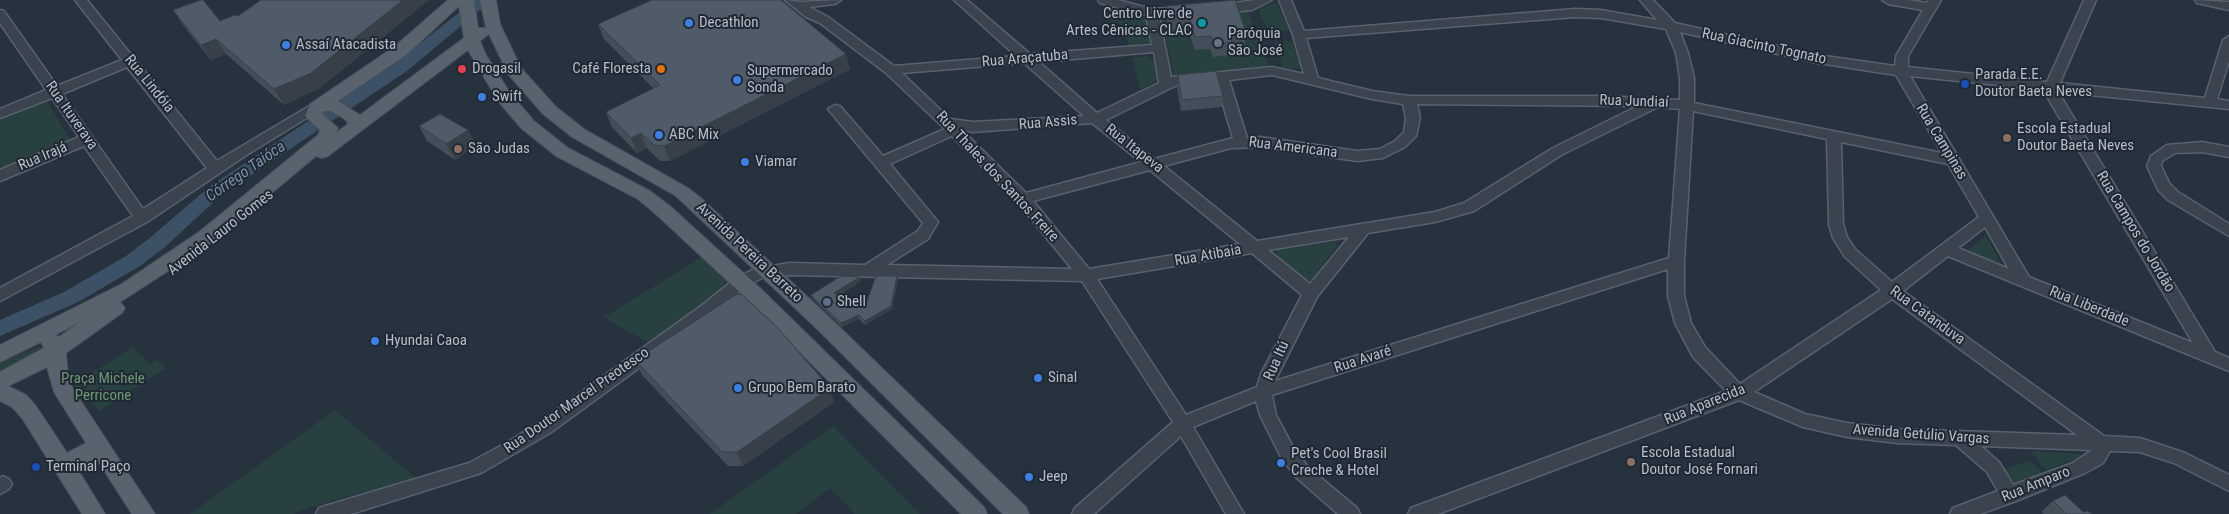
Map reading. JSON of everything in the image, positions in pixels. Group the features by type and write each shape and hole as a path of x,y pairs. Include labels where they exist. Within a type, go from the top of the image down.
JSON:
{"main road":[{"name":"Avenida Pereira Barreto","path":"465,7 475,48 504,97 528,126 562,152 650,200 748,288 976,514"},
{"name":"Avenida Lauro Gomes","path":"0,381 30,367 208,247 329,114 400,51 465,7"},
{"name":"Avenida Pereira Barreto","path":"490,11 514,70 549,110 578,134 682,192 768,270 1018,514"},
{"name":"Avenida Lauro Gomes","path":"329,114 451,62 475,48 490,11"},
{"name":"Avenida Lauro Gomes","path":"0,354 127,290 188,250 320,144 329,133 329,114"},
{"path":"60,385 72,352 89,327"},
{"path":"25,342 38,340 48,341 53,344 56,350 60,385 144,514"},
{"path":"0,392 13,397 24,406 94,514"},
{"path":"63,465 99,446"}],"street":[{"name":"Rua Lindóia","path":"81,0 216,169"},
{"path":"801,2 835,0"},
{"name":"Rua Itapeva","path":"960,0 1095,118 1311,293"},
{"path":"1104,0 1152,13 1252,6 1266,0"},
{"path":"1285,0 1299,35 1312,80"},
{"path":"1632,18 1645,8 1647,0"},
{"name":"Avenida Getúlio Vargas","path":"1647,0 1671,28 1682,54 1687,78 1687,105 1676,261 1676,296 1683,323 1699,352 1721,378 1739,393 1803,420 1847,430 1897,436 2104,446 2140,445 2179,458 2229,483"},
{"path":"1888,0 1933,4 1902,56 1901,72"},
{"path":"2052,88 2055,75 2090,0"},
{"path":"2201,0 2229,6"},
{"name":"Rua Thales dos Santos Freire","path":"801,2 892,70 951,126 1022,200 1086,275 1183,424 1234,514"},
{"path":"1152,13 1166,83"},
{"name":"Rua Giacinto Tognato","path":"1299,35 1575,13 1632,18 1818,59 1901,72 2229,105"},
{"name":"Rua Ituverava","path":"0,14 142,218"},
{"path":"2210,102 2229,40"},
{"name":"Rua Araçatuba","path":"892,70 1159,48"},
{"path":"0,114 130,61"},
{"name":"Rua Jundiaí","path":"1166,83 1272,72 1372,95 1409,100 1604,100 1657,102 1687,105 1952,160"},
{"name":"Rua Campinas","path":"1901,72 2024,280"},
{"path":"1221,76 1241,142"},
{"name":"Rua Assis","path":"951,126 1012,126 1095,118 1117,110 1166,83"},
{"name":"Rua Campos do Jordão","path":"2052,88 2056,100 2208,355"},
{"name":"Rua Americana","path":"1022,200 1210,148 1241,142 1260,142 1357,156 1382,153 1400,144 1411,132 1413,118 1409,100"},
{"path":"1604,100 1621,119"},
{"name":"Rua Atibaia","path":"768,270 1086,275 1435,217 1469,207 1558,151 1657,102"},
{"path":"835,109 928,217 931,226 922,235 867,271"},
{"name":"Avenida Lauro Gomes","path":"0,295 77,255 142,218 282,128 305,117 329,114"},
{"path":"881,162 951,126"},
{"name":"Rua Assis","path":"977,152 985,136 1012,126"},
{"name":"Rua Catanduva","path":"1834,136 1836,224 1840,238 1850,254 1892,291 2104,446"},
{"name":"Rua Irajá","path":"0,176 87,139"},
{"path":"2229,152 2184,146 2164,152 2156,159 2154,166 2155,172 2163,186 2182,203 2229,231"},
{"path":"2205,216 2229,225"},
{"name":"Rua Aparecida","path":"1417,514 1739,393 1892,291 1948,250 1987,218"},
{"name":"Rua Itú","path":"1351,514 1304,473 1288,454 1268,414 1264,402 1264,391 1269,374 1311,293 1363,230"},
{"name":"Rua Liberdade","path":"1948,250 2229,365"},
{"name":"Rua Avaré","path":"1081,514 1183,424 1264,391 1676,261"},
{"name":"Rua Doutor Marcel Preotesco","path":"325,514 424,486 492,459 544,428 707,310 748,288 768,270"},
{"path":"1959,438 1993,467 2010,496"},
{"name":"Rua Amparo","path":"1959,514 2010,496 2098,458 2104,446"}],"green space":[{"path":"1102,2 1149,15 1154,45 1129,45 1121,24 1107,20"},
{"path":"1277,2 1289,31 1268,32 1258,9"},
{"path":"1247,10 1269,67 1174,75 1161,16"},
{"path":"1292,41 1301,69 1283,68 1275,42"},
{"path":"1147,56 1160,67 1163,78 1140,90 1132,58"},
{"path":"47,101 71,141 0,171 0,120"},
{"path":"1986,236 2001,263 1965,252"},
{"path":"1335,242 1337,246 1311,280 1304,280 1276,257 1277,250"},
{"path":"703,257 723,275 726,281 719,291 648,343 604,317"},
{"path":"40,346 43,349 41,352 0,373 0,362"},
{"name":"Praça Michele Perricone","path":"133,347 150,364 157,360 166,368 99,411 73,385"},
{"path":"335,410 417,479 340,498 292,514 190,514"},
{"path":"833,426 920,514 855,514 830,488 796,514 710,514"},
{"path":"2031,451 2080,454 2083,457 2063,463 2049,470 2042,466"},
{"path":"2031,461 2045,476 2013,485 2000,470"}],"building":[{"name":"Assaí Atacadista","path":"201,0 220,21 235,15 238,16 261,0 403,0 311,73 274,89 216,39 201,45 173,10"},
{"path":"652,0 781,0 846,54 664,146 654,145 641,133 631,138 606,112 660,85 598,24"},
{"path":"1235,0 1246,32 1229,34 1232,42 1214,44 1211,36 1195,37 1189,16 1170,18 1167,6"},
{"path":"1216,71 1223,96 1182,100 1178,75"},
{"path":"440,114 468,130 446,144 419,126"},
{"name":"Shell","path":"841,276 860,277 834,293 846,302 867,301 876,276 897,276 891,306 865,321 859,315 841,323 811,295"},
{"name":"Grupo Bem Barato","path":"737,294 742,295 777,327 830,388 737,452 722,452 635,360"},
{"path":"2065,495 2083,512 2088,511 2092,514 2067,514 2053,501"}],"waterway":[{"name":"Córrego Taióca","path":"0,328 71,297 133,261 158,242 215,191 401,67 484,0"}],"place":[{"name":"Decathlon","path":"689,23"},
{"name":"Centro Livre de Artes Cênicas - CLAC","path":"1202,23"},
{"name":"Paróquia São José","path":"1218,43"},
{"name":"Assaí Atacadista","path":"286,45"},
{"name":"Drogasil","path":"462,69"},
{"name":"Café Floresta","path":"661,69"},
{"name":"Supermercado Sonda","path":"737,80"},
{"name":"Parada E.E. Doutor Baeta Neves","path":"1965,84"},
{"name":"Swift","path":"482,97"},
{"name":"ABC Mix","path":"659,135"},
{"name":"Escola Estadual Doutor Baeta Neves","path":"2007,138"},
{"name":"São Judas","path":"458,149"},
{"name":"Viamar","path":"745,162"},
{"name":"Shell","path":"827,302"},
{"name":"Hyundai Caoa","path":"375,341"},
{"name":"Sinal","path":"1038,378"},
{"name":"Grupo Bem Barato","path":"738,388"},
{"name":"Escola Estadual Doutor José Fornari","path":"1631,462"},
{"name":"Pet's Cool Brasil Creche & Hotel","path":"1281,463"},
{"name":"Terminal Paço","path":"36,467"},
{"name":"Jeep","path":"1029,477"}]}
